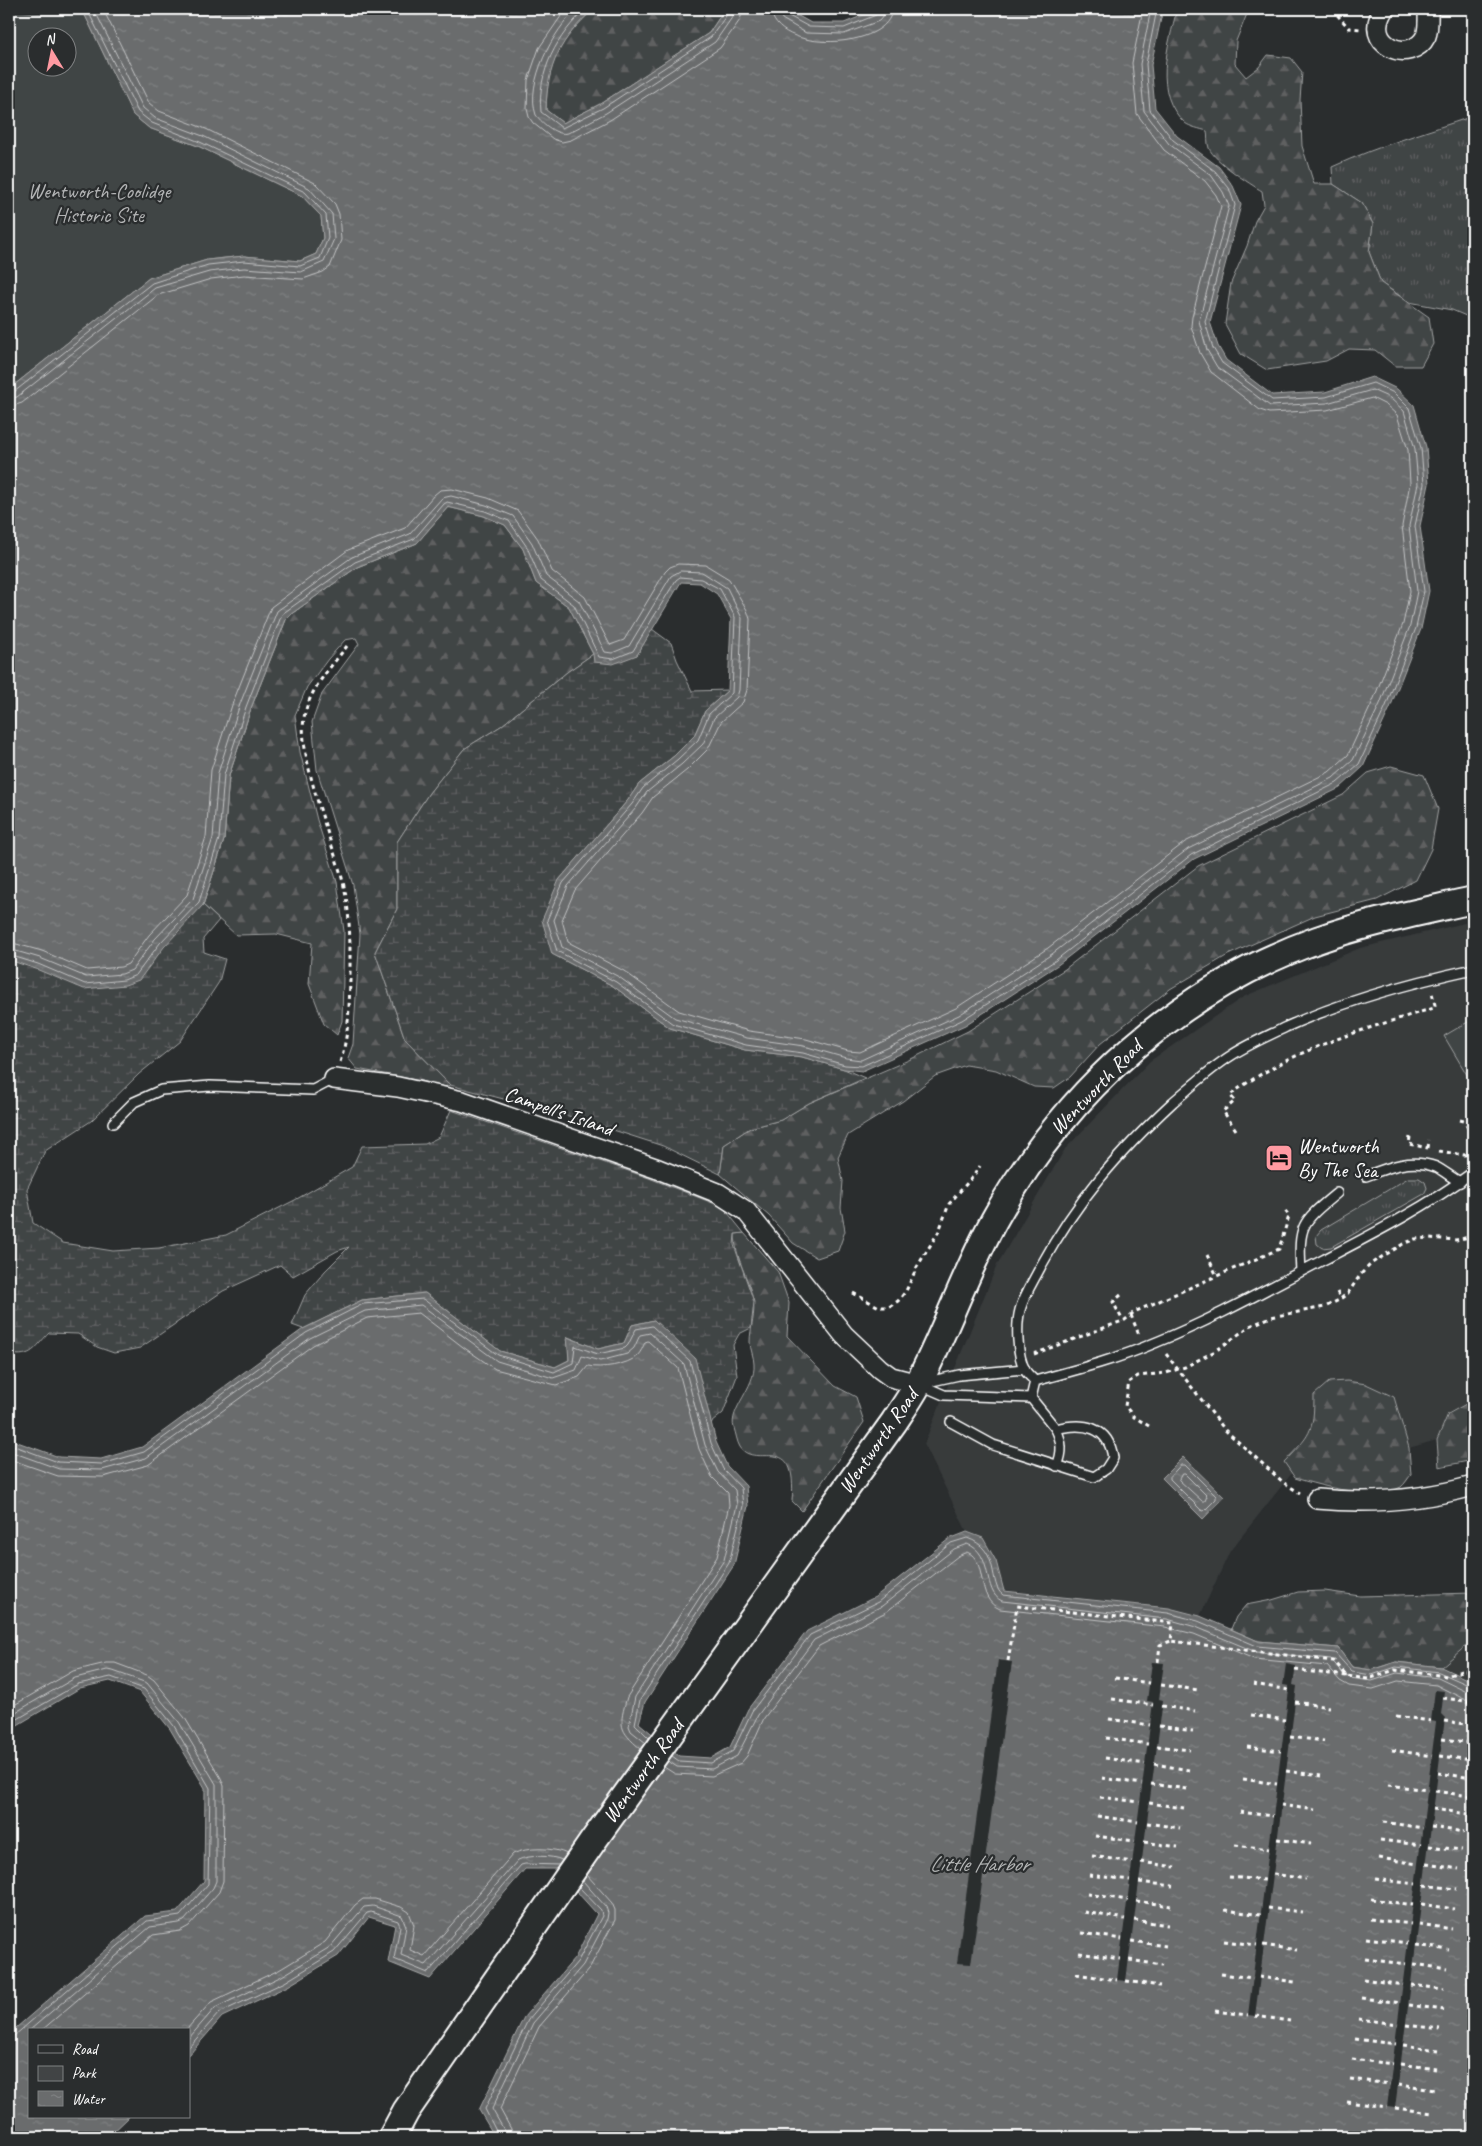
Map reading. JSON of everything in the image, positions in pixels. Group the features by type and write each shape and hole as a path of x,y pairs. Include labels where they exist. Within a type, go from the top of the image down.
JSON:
{"main road":[{"name":"Wentworth Road","path":"392,2137 406,2111 547,1907 868,1459 918,1384 965,1279 996,1216 1020,1175 1048,1136 1078,1100 1134,1046 1188,1006 1229,980 1316,940 1363,925 1473,900"}],"street":[{"path":"1384,9 1378,22 1377,30 1383,42 1395,50 1410,49 1421,42 1427,34 1428,9"},
{"name":"Campell's Island","path":"334,1079 398,1087 462,1102 658,1169 718,1193 746,1211 844,1335 891,1377 918,1384"},
{"path":"1317,1499 1360,1502 1389,1501 1453,1492 1473,1486"}],"lane":[{"path":"1035,1381 1024,1369 1018,1339 1020,1310 1025,1296 1076,1207 1112,1162 1149,1125 1196,1082 1232,1054 1271,1034 1325,1010 1404,985 1473,969"},
{"path":"113,1123 134,1102 161,1090 210,1086 313,1090 334,1079"},
{"path":"1366,1176 1396,1165 1411,1163 1436,1167 1460,1182"},
{"path":"1035,1381 1082,1368 1157,1342 1301,1271 1420,1209 1473,1172"},
{"path":"1301,1271 1299,1240 1303,1228 1312,1214 1337,1193"},
{"path":"918,1384 959,1375 1024,1369"},
{"path":"1031,1398 1035,1381"},
{"path":"918,1384 944,1395 1031,1398 1056,1429 1061,1446 1061,1456 1057,1466"},
{"path":"951,1422 993,1445 1094,1478 1106,1469 1113,1458 1112,1445 1105,1437 1092,1428 1081,1425 1056,1429"}],"path":[{"path":"1332,9 1349,28 1377,30"},
{"path":"334,1079 347,1042 351,924 342,879 312,780 303,738 304,715 312,692 347,646"},
{"path":"1236,1130 1223,1110 1235,1102 1230,1095 1246,1083 1278,1064 1342,1036 1434,1008 1432,993 1435,990"},
{"path":"1460,1120 1464,1121 1473,1137"},
{"path":"1410,1137 1409,1144 1451,1154 1473,1153"},
{"path":"1428,1148 1429,1140"},
{"path":"853,1294 879,1307 889,1307 898,1301 939,1232 949,1204 980,1166"},
{"path":"1022,1359 1123,1321 1131,1315 1279,1249 1289,1216 1284,1209"},
{"path":"1149,1426 1134,1417 1125,1406 1129,1382 1138,1376 1178,1370 1217,1350 1250,1326 1271,1317 1325,1307 1348,1294 1361,1274 1372,1263 1403,1244 1415,1239 1456,1240 1473,1236"},
{"path":"1207,1255 1217,1276"},
{"path":"1337,1292 1341,1299"},
{"path":"1121,1295 1113,1302 1123,1321"},
{"path":"1131,1315 1144,1347"},
{"path":"1157,1342 1225,1430 1284,1483 1299,1492 1317,1499"},
{"path":"1008,1662 1017,1606 1173,1623 1172,1641"},
{"path":"1158,1662 1160,1645 1172,1641 1334,1660 1347,1676"},
{"path":"1295,1670 1368,1678 1395,1670 1447,1676 1464,1670 1473,1671"},
{"path":"1115,1678 1149,1683"},
{"path":"1253,1684 1289,1690"},
{"path":"1161,1685 1198,1690"},
{"path":"1443,1698 1473,1702"},
{"path":"1112,1699 1153,1705"},
{"path":"1295,1702 1329,1707"},
{"path":"1162,1706 1195,1711"},
{"path":"1250,1714 1285,1720"},
{"path":"1396,1716 1431,1721"},
{"path":"1109,1719 1150,1725"},
{"path":"1444,1721 1473,1725"},
{"path":"1159,1726 1193,1731"},
{"path":"1290,1737 1324,1742"},
{"path":"1106,1738 1148,1744"},
{"path":"1442,1739 1473,1743"},
{"path":"1156,1746 1190,1750"},
{"path":"1247,1747 1281,1751"},
{"path":"1392,1750 1432,1756"},
{"path":"1440,1756 1473,1760"},
{"path":"1105,1758 1145,1764"},
{"path":"1154,1764 1188,1770"},
{"path":"1286,1771 1321,1776"},
{"path":"1438,1773 1472,1778"},
{"path":"1102,1778 1142,1784"},
{"path":"1243,1779 1277,1784"},
{"path":"1151,1784 1186,1789"},
{"path":"1388,1785 1428,1790"},
{"path":"1436,1791 1469,1796"},
{"path":"1100,1797 1140,1802"},
{"path":"1149,1803 1184,1808"},
{"path":"1281,1805 1315,1810"},
{"path":"1433,1809 1468,1814"},
{"path":"1240,1812 1273,1816"},
{"path":"1097,1816 1138,1822"},
{"path":"1383,1822 1423,1828"},
{"path":"1146,1823 1180,1828"},
{"path":"1431,1827 1464,1832"},
{"path":"1095,1836 1135,1841"},
{"path":"1277,1839 1311,1844"},
{"path":"1380,1840 1421,1845"},
{"path":"1144,1842 1178,1847"},
{"path":"1235,1845 1269,1849"},
{"path":"1429,1846 1462,1850"},
{"path":"1092,1856 1132,1862"},
{"path":"1379,1858 1418,1864"},
{"path":"1142,1862 1175,1867"},
{"path":"1426,1864 1459,1869"},
{"path":"1273,1874 1306,1879"},
{"path":"1089,1875 1130,1880"},
{"path":"1229,1877 1265,1880"},
{"path":"1375,1879 1416,1884"},
{"path":"1139,1882 1173,1886"},
{"path":"1424,1884 1457,1889"},
{"path":"1087,1894 1128,1900"},
{"path":"1371,1899 1413,1905"},
{"path":"1136,1901 1170,1906"},
{"path":"1421,1904 1454,1909"},
{"path":"1268,1908 1302,1912"},
{"path":"1225,1910 1261,1915"},
{"path":"1084,1912 1125,1919"},
{"path":"1370,1919 1411,1924"},
{"path":"1134,1920 1168,1925"},
{"path":"1419,1924 1452,1929"},
{"path":"1081,1933 1122,1939"},
{"path":"1366,1938 1408,1944"},
{"path":"1131,1941 1166,1946"},
{"path":"1224,1941 1257,1946"},
{"path":"1264,1945 1297,1950"},
{"path":"1416,1945 1449,1950"},
{"path":"1079,1952 1120,1958"},
{"path":"1129,1960 1162,1965"},
{"path":"1365,1960 1406,1964"},
{"path":"1414,1964 1447,1969"},
{"path":"1076,1974 1117,1980"},
{"path":"1220,1974 1253,1978"},
{"path":"1260,1977 1295,1982"},
{"path":"1362,1979 1403,1985"},
{"path":"1126,1981 1160,1986"},
{"path":"1411,1985 1444,1988"},
{"path":"1362,1998 1401,2003"},
{"path":"1409,2005 1444,2010"},
{"path":"1215,2011 1248,2015"},
{"path":"1254,2016 1290,2021"},
{"path":"1358,2019 1398,2024"},
{"path":"1406,2025 1440,2029"},
{"path":"1355,2038 1396,2044"},
{"path":"1403,2044 1438,2050"},
{"path":"1352,2059 1393,2064"},
{"path":"1401,2064 1436,2069"},
{"path":"1350,2079 1390,2084"},
{"path":"1398,2085 1435,2090"},
{"path":"1347,2102 1387,2107"},
{"path":"1395,2108 1433,2113"}],"shaded area":[{"path":"1473,921 1473,1400 1448,1414 1437,1440 1409,1448 1394,1396 1314,1395 1314,1415 1311,1431 1285,1461 1292,1473 1230,1551 1200,1616 1169,1608 1004,1590 996,1561 983,1538 967,1532 924,1444 997,1265 1065,1149 1150,1061 1243,997 1360,948"},
{"path":"1473,1645 1473,1682 1441,1667 1466,1646"}],"green space":[{"name":"Wentworth-Coolidge Historic Site","path":"61,9 82,9 133,115 149,128 198,146 302,196 321,216 323,238 316,254 300,261 244,256 207,260 149,278 9,389 9,10 39,13"},
{"path":"594,9 725,9 709,33 600,104 563,123 546,110 552,66 557,54 572,31"},
{"path":"1177,9 1249,9 1236,41 1235,64 1246,77 1259,67 1268,55 1291,58 1302,72 1300,100 1302,146 1314,184 1333,184 1362,203 1373,224 1369,252 1381,283 1429,317 1433,344 1421,366 1395,366 1375,350 1349,349 1326,361 1267,370 1241,354 1225,324 1231,283 1247,246 1255,221 1264,205 1262,191 1233,172 1212,153 1208,144 1207,131 1185,123 1175,111 1169,98 1165,69"},
{"path":"1473,116 1473,319 1452,310 1409,302 1381,283 1369,252 1373,224 1362,203 1333,184 1332,167 1385,146"},
{"path":"9,389 417,543 357,567 287,617 251,708 229,776 224,840 203,905 219,920 203,939 204,952 225,959 219,982 180,1041 139,1074 91,1121 45,1151 27,1189 33,1223 63,1243 113,1251 159,1248 226,1235 295,1200 352,1167 362,1146 425,1144 439,1137 451,1110 649,1178 723,1207 744,1233 735,1234 734,1245 754,1302 751,1328 739,1334 733,1345 737,1376 723,1413 711,1423 696,1381 689,1368 673,1343 654,1320 632,1325 624,1343 598,1349 568,1337 569,1360 555,1367 500,1351 425,1293 362,1300 303,1329 292,1325 305,1295 349,1247 337,1251 293,1276 280,1265 223,1291 140,1348 114,1353 97,1347 78,1334 49,1333 32,1351 23,1355 9,1354"},
{"path":"448,507 484,516 505,525 523,549 536,583 569,607 593,654 567,672 501,726 464,749 429,793 397,842 397,909 375,952 405,1039 450,1085 442,1088 422,1081 357,1069 348,1058 353,1044 360,934 353,885 317,770 312,722 322,694 359,644 356,638 345,640 328,659 307,687 295,715 300,752 317,820 337,882 344,931 342,1021 337,1035 324,1024 309,984 312,943 276,934 236,935 203,905 224,840 229,776 251,708 287,617 357,567 417,543"},
{"path":"652,629 671,643 692,691 728,690 705,711 694,736 674,756 639,784 628,800 559,880 552,954 613,986 670,1028 745,1050 802,1057 844,1069 865,1078 809,1103 781,1120 750,1128 724,1145 720,1174 663,1146 576,1118 450,1085 405,1039 375,952 397,909 397,842 429,793 464,749 501,726 567,672 593,654 637,655"},
{"path":"1391,766 1424,775 1438,809 1431,849 1416,880 1377,900 1315,916 1228,955 1170,989 1100,1044 1070,1077 1054,1088 1034,1087 996,1070 966,1065 935,1076 903,1101 848,1135 838,1157 843,1181 841,1208 845,1231 838,1251 817,1258 793,1243 769,1216 720,1174 724,1145 750,1128 781,1120 809,1103 911,1059 968,1031 1065,969 1198,866 1343,795 1368,773"},
{"path":"1473,1019 1473,1085 1444,1036"},
{"path":"1408,1178 1419,1178 1425,1182 1427,1188 1424,1194 1331,1247 1322,1248 1317,1244 1316,1236 1321,1230"},
{"path":"744,1233 778,1272 789,1303 787,1336 835,1386 856,1397 864,1422 802,1511 792,1501 792,1479 789,1466 782,1459 774,1456 747,1453 740,1447 734,1428 735,1414 751,1381 754,1364 750,1342 754,1310 753,1300 735,1243 735,1234"},
{"path":"1347,1381 1366,1384 1394,1397 1409,1448 1411,1475 1401,1487 1378,1493 1333,1488 1295,1478 1284,1462 1309,1433 1313,1418 1314,1395 1329,1382"},
{"path":"1473,1400 1473,1460 1439,1467 1437,1440 1448,1414"},
{"path":"1325,1591 1360,1596 1473,1593 1473,1645 1466,1646 1441,1667 1396,1662 1371,1670 1352,1667 1338,1648 1258,1641 1231,1629 1236,1617 1246,1605 1298,1592"}],"water":[{"path":"82,9 594,9 564,42 549,79 546,110 563,123 600,104 709,33 725,9 786,9 811,23 844,23 879,9 1163,9 1151,65 1155,108 1177,136 1219,167 1233,186 1241,205 1210,322 1218,346 1226,360 1272,395 1325,392 1372,377 1397,389 1414,405 1426,447 1429,484 1420,526 1429,591 1421,629 1390,708 1363,767 1340,788 1194,859 1059,964 965,1025 862,1071 844,1069 802,1057 745,1050 670,1028 613,986 552,954 542,920 559,880 628,800 639,784 674,756 694,736 705,711 728,690 731,619 717,594 700,583 681,582 637,655 613,664 594,662 593,654 569,607 536,583 523,549 505,525 484,516 448,507 417,543 357,567 287,617 251,708 229,776 224,840 203,905 164,947 139,980 125,985 84,989 9,960 9,389 149,278 207,260 244,256 300,261 316,254 323,238 321,216 302,196 198,146 149,128 133,115"},
{"name":"Little Harbor","path":"425,1293 500,1351 555,1367 569,1360 567,1337 598,1349 624,1343 632,1325 654,1320 695,1358 716,1442 727,1466 746,1486 748,1506 734,1565 645,1702 639,1723 679,1756 711,1758 730,1747 748,1709 807,1631 875,1597 949,1539 967,1532 983,1538 996,1561 1004,1591 1169,1608 1200,1616 1258,1641 1338,1648 1352,1667 1371,1670 1396,1662 1441,1667 1473,1682 1473,2137 495,2137 479,2110 524,2017 575,1958 597,1914 556,1869 525,1869 430,1979 388,1962 395,1925 369,1917 338,1956 288,1986 222,2017 190,2054 190,2028 28,2028 28,2118 128,2118 108,2137 9,2137 9,2034 145,1916 177,1912 204,1881 205,1788 170,1729 140,1692 110,1681 80,1688 9,1730 9,1439 59,1457 101,1459 142,1447 303,1329 362,1300"},
{"path":"1183,1457 1224,1497 1203,1519 1162,1478"}],"pier":[{"path":"998,1660 1012,1662 971,1964 957,1963"},
{"path":"1152,1662 1164,1663 1159,1699 1163,1700 1126,1981 1117,1980 1153,1702 1147,1701"},
{"path":"1286,1664 1296,1666 1293,1685 1297,1686 1255,2016 1248,2015 1289,1690 1289,1686 1283,1685"},
{"path":"1435,1690 1444,1691 1441,1714 1445,1718 1395,2108 1387,2107 1436,1722 1431,1721"}],"place":[{"name":"Wentworth By The Sea","path":"1279,1158"}]}
